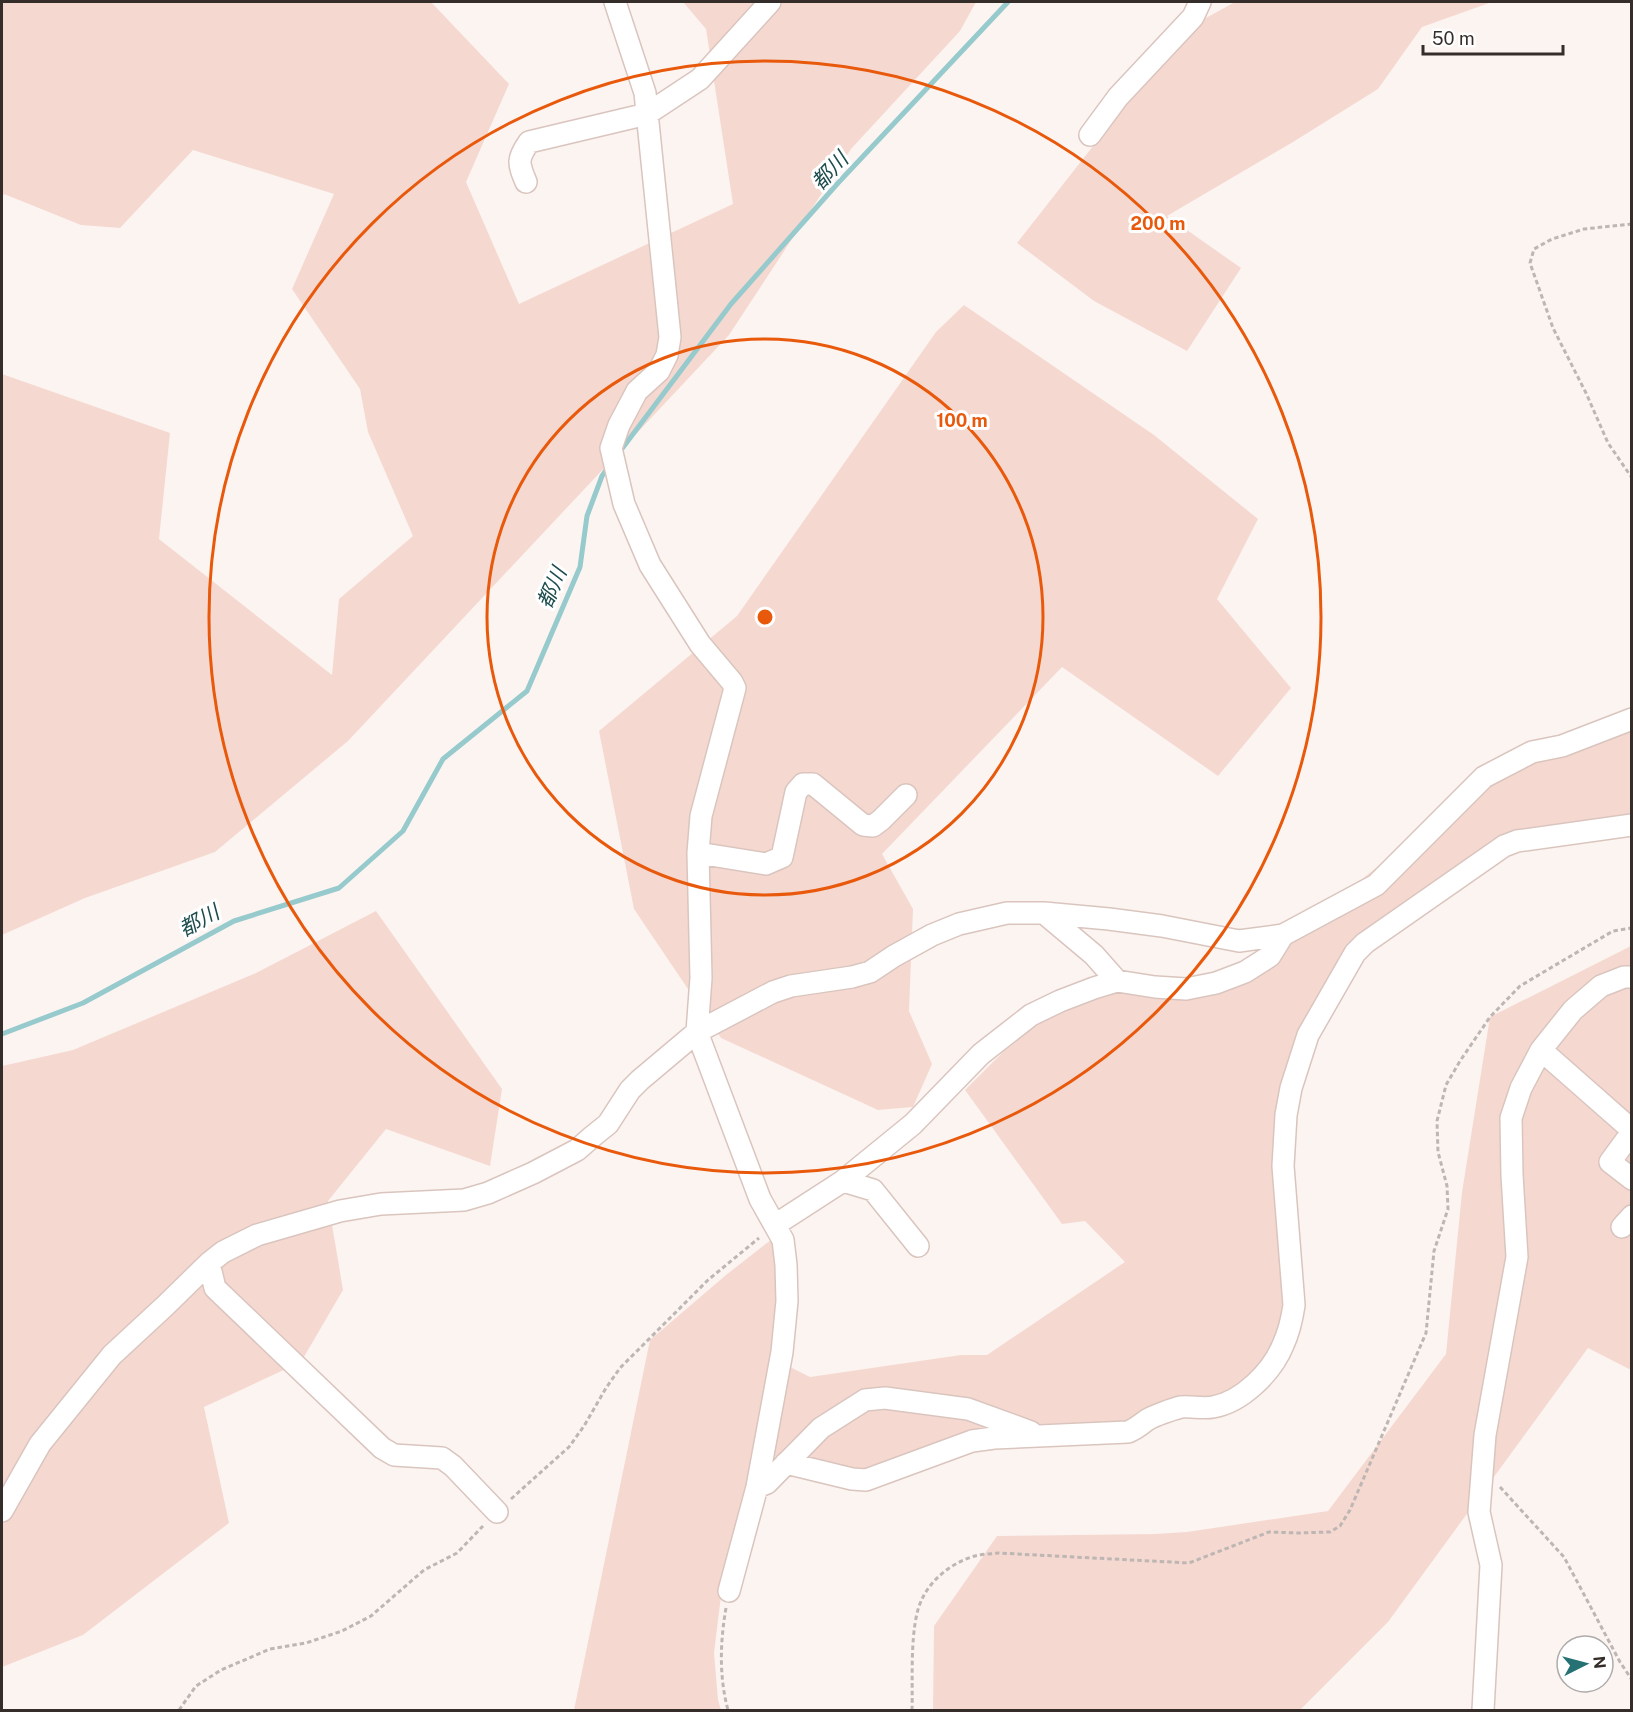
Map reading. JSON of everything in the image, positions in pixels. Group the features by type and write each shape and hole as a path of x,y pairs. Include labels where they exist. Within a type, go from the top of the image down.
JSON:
{"street":[{"path":"615,2 645,93 670,337 667,355 658,372 637,391 619,425 611,448 624,504 650,565 700,644 735,688 701,816 698,853 701,978 697,1032 760,1199 783,1240 786,1265 787,1301 782,1352 757,1487 729,1590"},
{"path":"526,182 519,165 521,153 529,142 647,114 700,79 770,2"},
{"path":"1090,135 1118,97 1193,17 1200,2"},
{"path":"2,1511 40,1444 112,1355 209,1263 223,1252 257,1235 340,1211 381,1204 464,1200 488,1193 577,1150 608,1124 630,1090 640,1080 697,1032 773,992 791,986 870,972 932,935 959,924 1007,913 1044,913 1162,926 1239,941 1283,935 1377,885 1484,777 1532,752 1562,746 1632,719"},
{"path":"698,853 766,864 782,857 796,792 803,784 813,784 863,825 873,826 906,795"},
{"path":"786,1463 852,1479 866,1480 972,1441 1128,1432 1139,1428 1148,1419 1180,1407 1213,1407 1233,1400 1253,1386 1282,1348 1291,1326 1294,1305 1283,1166 1286,1115 1291,1088 1308,1035 1355,953 1365,943 1504,846 1517,841 1632,825"},
{"path":"1044,913 1094,955 1117,981"},
{"path":"775,1225 843,1182 913,1124 981,1054 1031,1015 1060,1001 1117,981 1186,989 1216,983 1245,972 1270,956 1283,935"},
{"path":"1483,1710 1491,1565 1479,1512 1482,1468 1485,1435 1517,1257 1510,1118 1521,1088 1541,1050 1574,1010 1601,986 1624,977 1632,977"},
{"path":"1541,1050 1632,1131 1610,1162 1632,1179"},
{"path":"843,1182 873,1191 918,1246"},
{"path":"209,1263 215,1288 382,1448 394,1455 441,1458 453,1466 496,1512"},
{"path":"757,1487 767,1482 821,1428 865,1400 885,1398 968,1409 1044,1437"}],"path":[{"path":"1632,224 1584,228 1552,239 1534,249 1530,263 1553,328 1608,443 1632,478"},
{"path":"1482,1468 1564,1557 1632,1680"},
{"path":"728,1710 722,1674 721,1635 729,1590"}],"shaded area":[{"path":"2,2 431,2 509,84 466,182 519,304 733,204 706,29 683,2 976,2 960,31 851,149 729,335 348,741 215,852 85,898 2,935 2,374 170,433 159,539 332,675 339,599 413,536 368,432 360,389 292,289 334,194 193,150 120,228 81,225 4,194 2,197"},
{"path":"1235,2 1492,2 1422,27 1378,89 1167,216 1241,268 1187,351 1094,301 1017,243 1184,30"},
{"path":"964,305 1154,435 1258,519 1217,599 1291,688 1218,776 1062,667 882,854 913,909 909,1011 932,1064 913,1107 878,1110 721,1038 634,909 599,731 737,616 936,332"},
{"path":"1631,727 1631,819 1507,838 1360,941 1290,1071 1287,1311 1278,1340 1243,1388 1137,1420 1048,1432 859,1474 767,1473 786,1365 810,1377 961,1355 987,1355 1125,1262 1085,1221 1062,1224 965,1090 1036,1019 1124,989 1188,996 1318,914 1493,775"},
{"path":"376,911 502,1089 490,1166 386,1129 328,1201 343,1290 301,1362 204,1407 229,1523 83,1635 2,1667 2,1066 73,1050 256,973"},
{"path":"1631,946 1631,1370 1588,1348 1388,1622 1300,1710 933,1710 934,1626 997,1536 1187,1532 1328,1511 1446,1354 1462,1192 1490,1017"},
{"path":"772,1239 781,1284 759,1450 722,1588 714,1653 721,1710 574,1710 650,1340"}],"waterway":[{"name":"都川","path":"618,454 731,304 838,183 1008,2"},
{"name":"都川","path":"2,1034 83,1003 234,921 339,888 403,831 443,759 527,691 580,567 587,516 602,476 609,466"}]}
